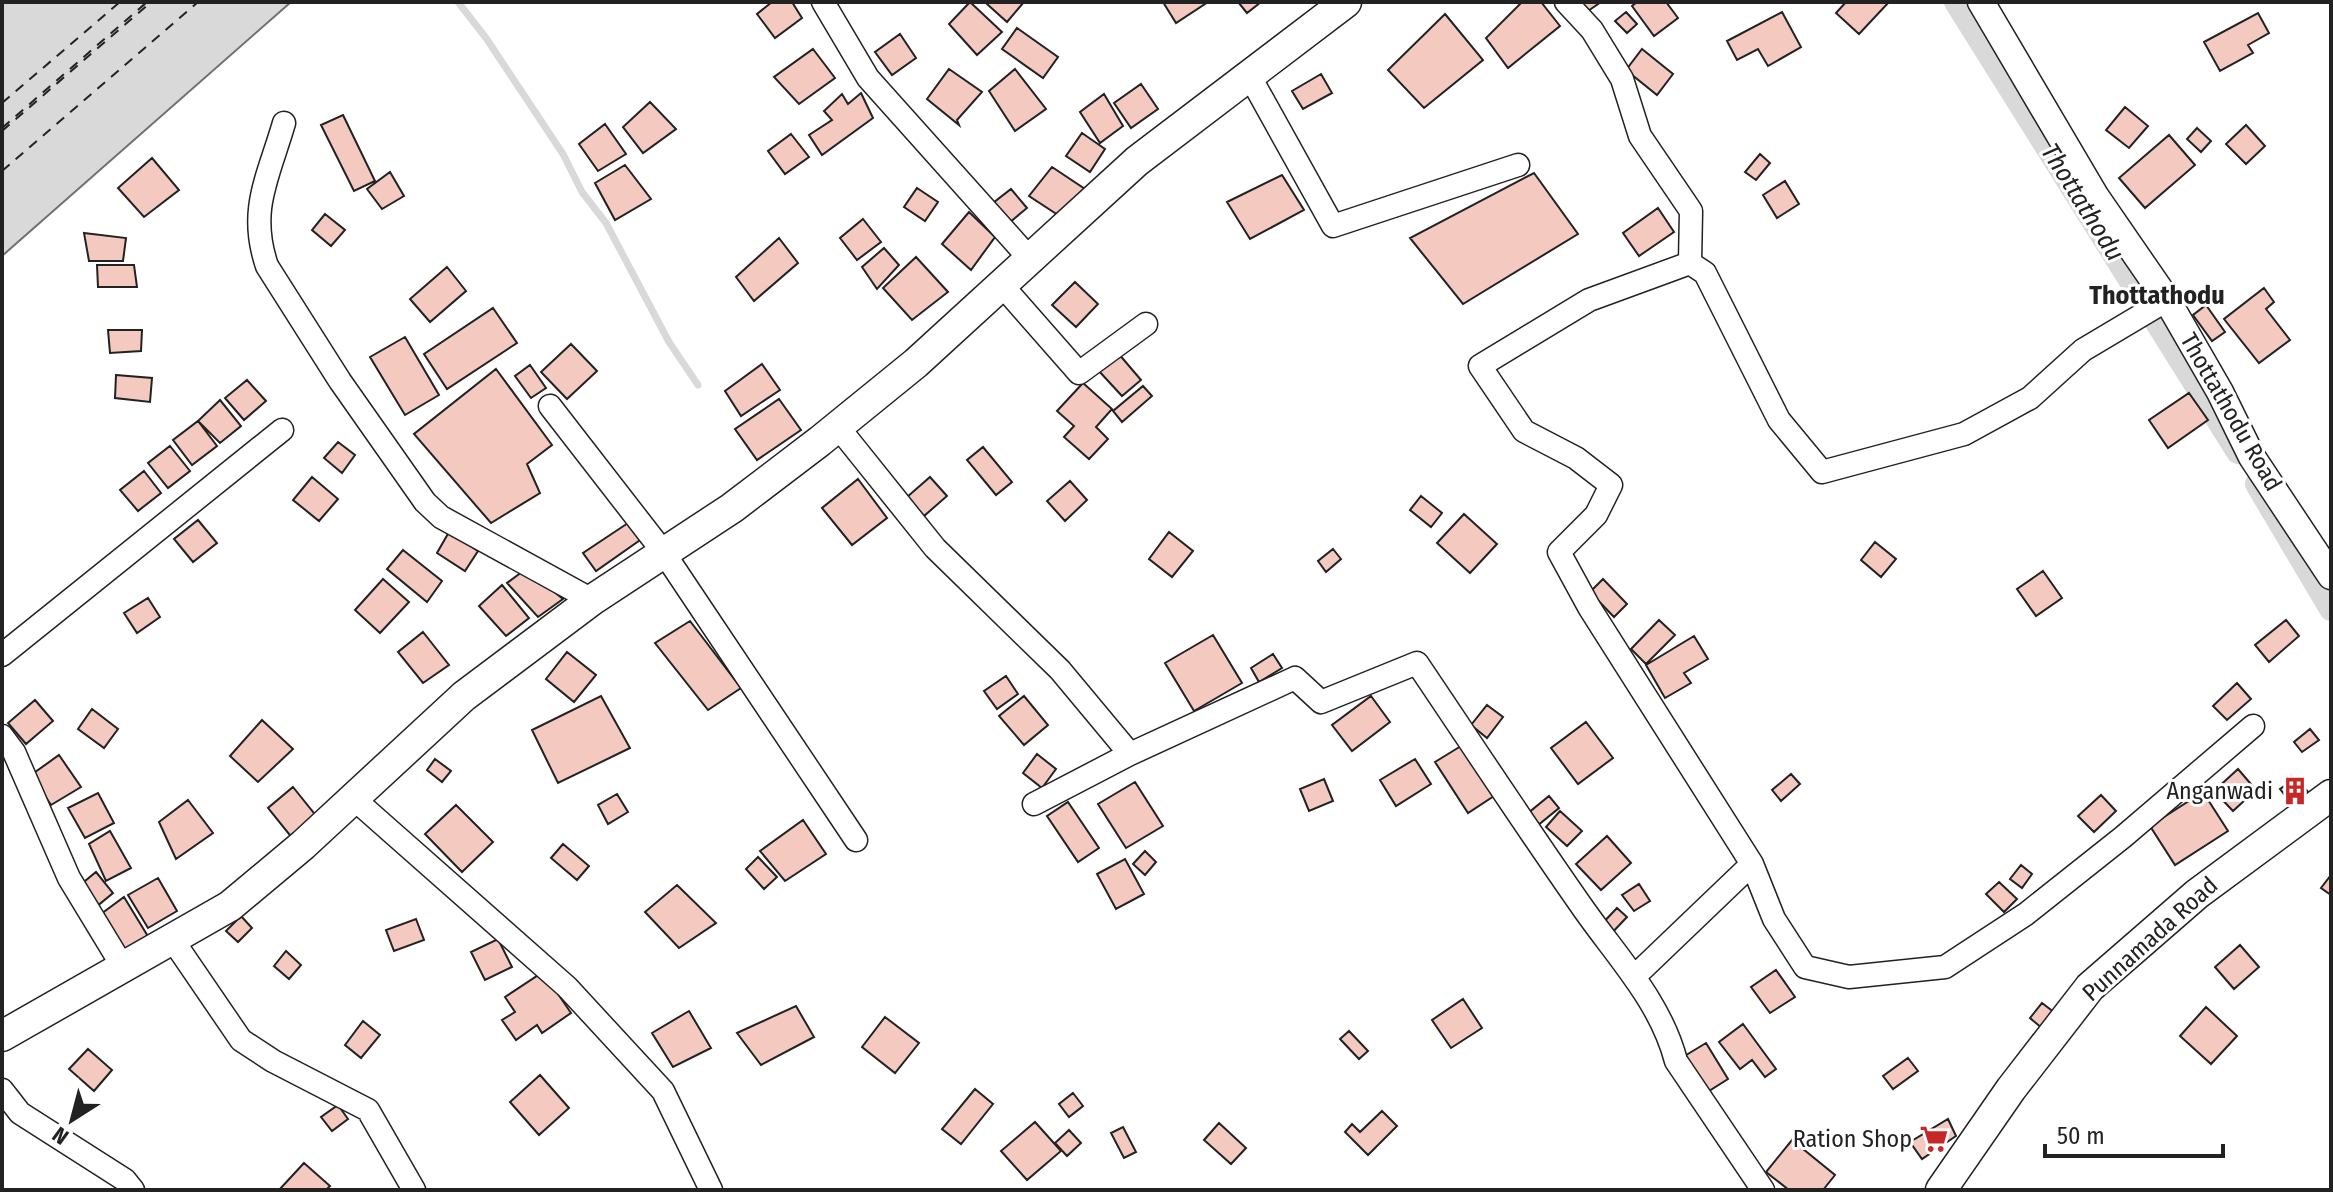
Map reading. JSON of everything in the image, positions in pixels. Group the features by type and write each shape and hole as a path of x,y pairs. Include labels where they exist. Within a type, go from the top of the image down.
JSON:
{"main road":[{"path":"2,1036 230,906 464,696 592,600 732,508 838,427 916,363 1137,161 1346,2"},
{"name":"Punnamada Road","path":"1941,1190 2011,1089 2090,987 2197,894 2331,795"}],"street":[{"path":"823,2 868,78 1030,259"},
{"path":"1566,2 1600,42 1622,79 1640,136 1691,211 1690,263"},
{"name":"Thottathodu Road","path":"1981,2 2157,306 2220,392 2252,457 2331,576"},
{"path":"1249,75 1333,226 1518,165"},
{"path":"284,123 256,226 260,246 267,266 340,381 425,502 441,517 592,600"},
{"path":"1690,263 1705,273 1779,420 1822,472 1964,434 2030,398 2083,350 2157,306"},
{"path":"1690,263 1589,300 1480,366 1524,431 1576,458 1611,485 1596,515 1559,552 1589,607 1752,864 1774,919 1805,967 1849,977 1945,967 2026,914 2253,726"},
{"path":"1000,283 1079,373 1146,324"},
{"path":"550,406 664,553 856,840"},
{"path":"838,427 935,548 1060,670 1130,754"},
{"path":"2,655 282,430"},
{"path":"1034,804 1130,754 1295,678 1321,702 1417,663 1634,977 1670,1036 1676,1061 1763,1190"},
{"path":"2,736 14,752 69,878 123,967"},
{"path":"353,798 567,987 663,1091 711,1190"},
{"path":"1634,977 1752,864"},
{"path":"172,939 241,1040 273,1061 368,1110 414,1190"},
{"path":"2,1090 20,1113 125,1180 133,1190"}],"shaded area":[{"path":"2,2 291,2 2,256"}],"building":[{"path":"772,2 792,2 802,18 775,38 757,14"},
{"path":"970,2 1002,32 977,55 949,24"},
{"path":"988,2 1024,2 1007,22"},
{"path":"1163,2 1208,2 1176,23"},
{"path":"1238,2 1261,2 1247,13"},
{"path":"1522,2 1541,2 1560,26 1508,68 1486,38"},
{"path":"1581,2 1601,2 1588,11"},
{"path":"1637,2 1666,2 1678,18 1654,36 1632,6"},
{"path":"1846,2 1889,2 1859,34 1836,13"},
{"path":"1626,12 1637,24 1627,33 1615,21"},
{"path":"1782,12 1801,47 1768,66 1758,49 1737,60 1727,41"},
{"path":"2258,13 2269,33 2248,45 2253,53 2220,71 2204,42"},
{"path":"1445,14 1483,60 1424,108 1388,70"},
{"path":"1017,28 1058,57 1043,78 1002,49"},
{"path":"900,34 916,58 892,75 875,52"},
{"path":"813,49 835,78 799,104 774,77"},
{"path":"1642,49 1673,74 1657,95 1626,70"},
{"path":"949,69 982,92 957,120 959,125 927,99"},
{"path":"1015,69 1046,109 1015,131 989,91"},
{"path":"1321,74 1332,93 1303,109 1292,91"},
{"path":"1141,84 1158,109 1131,128 1114,103"},
{"path":"861,93 873,118 822,155 809,135 832,120 824,111 842,94 848,104"},
{"path":"1104,94 1123,126 1100,143 1080,112"},
{"path":"650,102 676,129 643,153 623,127"},
{"path":"2125,107 2148,126 2129,148 2106,130"},
{"path":"343,115 375,181 354,191 321,125"},
{"path":"605,124 626,154 598,171 579,144"},
{"path":"2246,125 2265,146 2246,164 2226,144"},
{"path":"2197,128 2211,141 2201,152 2187,139"},
{"path":"1082,133 1105,149 1090,172 1066,156"},
{"path":"791,134 809,157 785,174 768,151"},
{"path":"2169,135 2195,165 2145,208 2119,178"},
{"path":"1760,154 1770,163 1756,180 1745,172"},
{"path":"152,158 179,190 144,217 118,188"},
{"path":"625,165 651,199 615,220 595,183"},
{"path":"1052,167 1085,189 1061,217 1029,196"},
{"path":"390,172 404,196 382,209 367,189"},
{"path":"1534,173 1578,234 1463,304 1410,238"},
{"path":"1282,175 1304,210 1250,239 1227,202"},
{"path":"1785,181 1799,204 1777,218 1763,195"},
{"path":"917,188 938,202 925,221 904,207"},
{"path":"1011,189 1027,208 1009,223 993,203"},
{"path":"1658,208 1674,232 1639,256 1623,233"},
{"path":"969,212 995,237 971,270 942,244"},
{"path":"325,214 345,230 331,246 312,230"},
{"path":"863,219 881,242 857,260 840,238"},
{"path":"84,233 126,238 123,261 89,261"},
{"path":"779,238 798,263 754,301 736,277"},
{"path":"884,248 899,265 877,289 862,267"},
{"path":"916,257 948,292 912,320 883,288"},
{"path":"97,265 134,265 137,287 98,287"},
{"path":"447,267 466,291 430,322 410,299"},
{"path":"1075,282 1098,304 1076,327 1052,305"},
{"path":"2264,288 2274,302 2266,309 2290,340 2259,363 2224,319"},
{"path":"2206,305 2225,332 2212,341 2193,315"},
{"path":"493,308 517,343 447,389 424,354"},
{"path":"108,330 142,330 141,351 110,353"},
{"path":"405,337 439,395 405,415 370,357"},
{"path":"571,344 597,371 567,399 541,372"},
{"path":"1118,353 1141,380 1122,396 1098,370"},
{"path":"762,364 780,390 741,416 725,391"},
{"path":"530,365 546,388 531,398 515,376"},
{"path":"496,369 552,445 527,464 540,493 491,523 414,434"},
{"path":"116,375 152,378 150,402 115,398"},
{"path":"247,380 266,401 244,420 225,398"},
{"path":"1083,383 1112,409 1096,427 1108,439 1089,459 1064,437 1074,426 1057,411"},
{"path":"1143,386 1152,396 1122,422 1113,411"},
{"path":"2189,393 2208,420 2168,448 2149,420"},
{"path":"779,399 801,430 757,460 735,429"},
{"path":"220,400 241,426 220,443 198,421"},
{"path":"198,421 217,446 192,465 173,440"},
{"path":"338,442 355,455 342,473 324,458"},
{"path":"170,446 190,471 168,488 148,463"},
{"path":"983,447 1012,482 996,495 967,460"},
{"path":"144,471 161,493 138,511 120,490"},
{"path":"312,477 338,499 319,521 293,500"},
{"path":"930,477 947,496 924,516 907,497"},
{"path":"858,479 887,518 852,545 822,508"},
{"path":"1070,481 1087,500 1065,521 1047,501"},
{"path":"1421,496 1442,513 1431,527 1410,510"},
{"path":"1464,514 1497,544 1470,573 1437,543"},
{"path":"198,520 217,543 193,562 174,539"},
{"path":"631,521 643,538 596,571 583,553"},
{"path":"449,532 478,551 465,571 437,553"},
{"path":"1169,532 1193,551 1172,577 1149,559"},
{"path":"1875,542 1896,559 1881,577 1861,560"},
{"path":"1333,549 1341,559 1326,572 1318,561"},
{"path":"403,550 442,581 427,602 387,569"},
{"path":"526,569 563,599 538,617 507,583"},
{"path":"2043,571 2062,598 2036,616 2017,589"},
{"path":"383,579 409,602 380,633 355,610"},
{"path":"1603,579 1627,604 1614,617 1590,592"},
{"path":"502,585 529,618 506,636 479,606"},
{"path":"148,598 160,617 137,633 124,613"},
{"path":"1659,620 1675,635 1646,664 1631,649"},
{"path":"2286,620 2299,636 2269,662 2255,645"},
{"path":"690,621 741,688 708,710 655,643"},
{"path":"423,632 449,665 423,683 398,652"},
{"path":"1213,635 1242,683 1194,711 1165,663"},
{"path":"1694,636 1708,659 1684,673 1691,683 1665,698 1646,665"},
{"path":"567,652 596,675 574,702 546,679"},
{"path":"1273,654 1282,668 1259,682 1251,668"},
{"path":"1006,676 1018,694 997,709 984,691"},
{"path":"2237,683 2251,699 2227,720 2213,706"},
{"path":"601,696 630,748 558,783 532,730"},
{"path":"1024,696 1048,725 1024,745 999,716"},
{"path":"1371,696 1390,722 1352,751 1332,725"},
{"path":"35,700 53,721 26,744 8,723"},
{"path":"1487,705 1503,717 1487,738 1471,725"},
{"path":"92,709 118,729 104,748 78,729"},
{"path":"262,720 293,749 258,782 230,756"},
{"path":"1586,722 1613,758 1578,784 1551,748"},
{"path":"2310,729 2319,740 2302,752 2294,742"},
{"path":"1461,746 1494,796 1468,813 1435,762"},
{"path":"1037,754 1056,769 1042,788 1023,773"},
{"path":"59,755 81,787 51,805 31,775"},
{"path":"435,759 451,771 442,782 427,770"},
{"path":"1415,759 1431,784 1396,806 1380,780"},
{"path":"2238,769 2256,790 2233,811 2214,791"},
{"path":"1791,774 1800,784 1781,801 1772,790"},
{"name":"Anganwadi","path":"2296,778 2309,793 2291,803 2280,789"},
{"path":"1324,779 1333,801 1309,811 1300,789"},
{"path":"1135,782 1163,826 1126,848 1098,804"},
{"path":"293,787 321,822 297,844 268,808"},
{"path":"2203,792 2228,831 2175,865 2150,826"},
{"path":"98,793 114,823 85,838 68,808"},
{"path":"617,794 628,812 608,824 598,805"},
{"path":"2101,795 2116,811 2094,832 2078,816"},
{"path":"1549,796 1559,808 1537,826 1527,814"},
{"path":"188,800 213,833 176,859 159,822"},
{"path":"1068,802 1099,848 1078,862 1047,816"},
{"path":"456,805 493,842 462,872 425,834"},
{"path":"1560,811 1582,831 1567,846 1546,827"},
{"path":"803,820 826,854 785,881 760,851"},
{"path":"110,831 131,868 106,881 89,844"},
{"path":"1607,836 1631,863 1601,890 1576,864"},
{"path":"563,844 589,866 577,880 551,858"},
{"path":"1145,851 1156,862 1145,875 1133,864"},
{"path":"758,857 777,877 764,889 746,869"},
{"path":"1125,859 1144,894 1116,909 1097,874"},
{"path":"2021,865 2032,874 2022,888 2010,879"},
{"path":"96,872 113,893 96,907 79,886"},
{"path":"2331,875 2331,895 2321,888"},
{"path":"158,878 177,911 148,928 128,895"},
{"path":"1999,882 2017,899 2004,912 1986,894"},
{"path":"1639,884 1650,901 1634,911 1622,895"},
{"path":"677,885 716,923 679,948 645,912"},
{"path":"124,897 152,943 129,957 101,914"},
{"path":"1617,908 1627,917 1608,937 1598,928"},
{"path":"241,916 252,928 238,942 226,931"},
{"path":"416,919 424,940 394,951 386,930"},
{"path":"498,939 512,967 485,980 471,952"},
{"path":"2240,945 2259,967 2234,989 2215,967"},
{"path":"286,951 301,965 289,979 274,966"},
{"path":"1776,970 1795,997 1770,1013 1751,987"},
{"path":"543,972 571,1013 542,1033 537,1025 516,1040 502,1020 515,1012 505,997"},
{"path":"1463,999 1482,1028 1451,1048 1432,1020"},
{"path":"2042,1003 2055,1013 2043,1029 2030,1018"},
{"path":"796,1006 814,1037 761,1065 737,1033"},
{"path":"2206,1007 2237,1036 2211,1064 2180,1036"},
{"path":"689,1011 711,1048 673,1067 652,1033"},
{"path":"885,1017 919,1043 895,1073 862,1047"},
{"path":"363,1021 380,1035 361,1058 345,1045"},
{"path":"1743,1024 1776,1069 1765,1077 1752,1060 1740,1069 1719,1042"},
{"path":"1349,1031 1368,1051 1359,1059 1340,1039"},
{"path":"1706,1043 1728,1079 1701,1096 1678,1060"},
{"path":"88,1049 112,1070 94,1091 69,1069"},
{"path":"1908,1058 1918,1071 1893,1089 1883,1076"},
{"path":"540,1075 569,1108 539,1135 510,1102"},
{"path":"975,1089 993,1104 961,1144 942,1129"},
{"path":"1073,1093 1083,1106 1069,1117 1059,1104"},
{"path":"338,1105 348,1119 332,1131 321,1117"},
{"path":"1382,1111 1397,1126 1368,1155 1345,1132 1352,1124 1360,1132"},
{"name":"Ration Shop","path":"1948,1119 1956,1136 1922,1159 1910,1142"},
{"path":"1035,1122 1061,1151 1027,1180 1001,1151"},
{"path":"1219,1123 1246,1148 1231,1164 1204,1140"},
{"path":"1123,1127 1136,1152 1124,1158 1111,1133"},
{"path":"1069,1130 1081,1143 1067,1156 1055,1143"},
{"path":"1792,1140 1835,1175 1823,1190 1789,1190 1766,1172"},
{"path":"304,1163 330,1186 326,1190 279,1190"}],"waterway":[{"path":"458,2 486,38 563,154 582,192 606,223 669,342 698,385"},
{"name":"Thottathodu","path":"1956,2 2238,452"},
{"name":"Thottathodu","path":"2257,484 2331,609"}],"ferry route":[{"path":"2,103 120,2"},
{"path":"2,128 147,2"},
{"path":"2,131 151,2"},
{"path":"2,171 198,2"}],"place":[{"name":"Anganwadi","path":"2295,791"},
{"name":"Ration Shop","path":"1934,1139"}],"district":[{"name":"Thottathodu","path":"2157,295"}]}
